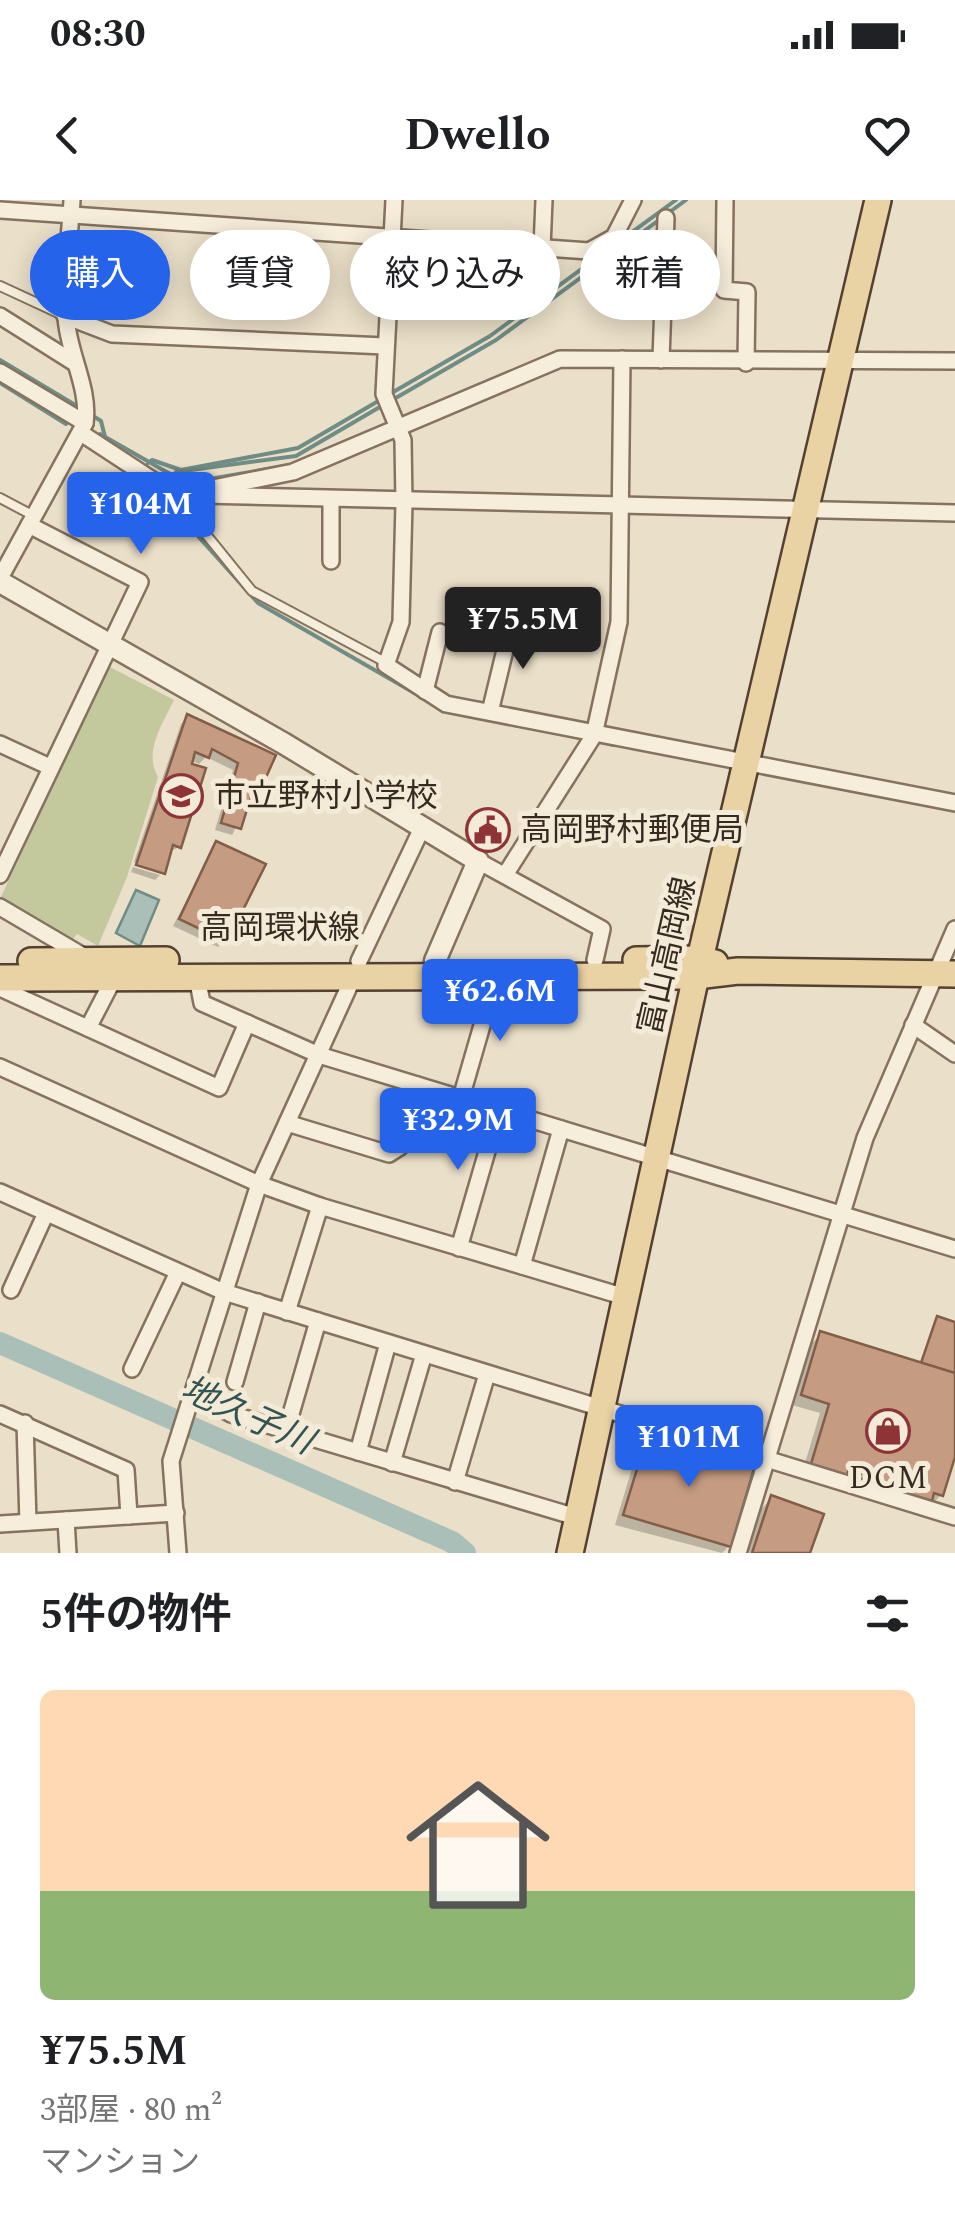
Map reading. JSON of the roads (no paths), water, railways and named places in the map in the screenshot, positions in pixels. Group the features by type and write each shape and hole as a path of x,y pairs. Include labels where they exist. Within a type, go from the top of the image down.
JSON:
{"main road":[{"name":"富山高岡線","path":"570,1553 698,968 878,200"},
{"name":"高岡環状線","path":"0,962 90,960 436,969 595,960 738,971 945,974"},
{"name":"高岡環状線","path":"436,969 496,978 698,968"},
{"name":"高岡環状線","path":"0,978 198,977 356,969"}],"street":[{"path":"392,230 394,200"},
{"path":"543,230 544,200"},
{"path":"560,249 589,251 614,237 633,200"},
{"path":"725,200 724,290 746,292 746,357"},
{"path":"0,210 72,207 350,234"},
{"path":"661,360 666,218"},
{"path":"0,316 72,362"},
{"path":"67,320 72,362 88,404 83,428 0,580 334,781 602,929 595,960"},
{"path":"76,320 112,334 385,346"},
{"path":"387,320 385,346 404,503 401,622 387,663 446,704 592,739 955,802"},
{"path":"181,493 292,472 393,414 560,359 955,361"},
{"path":"505,875 592,739 619,622 622,359"},
{"path":"0,372 181,493 404,503 955,513"},
{"path":"330,501 331,561"},
{"path":"0,874 140,582 32,520"},
{"path":"490,712 512,621"},
{"path":"425,690 440,632"},
{"path":"0,744 50,767"},
{"path":"178,1553 171,1460 194,1399 259,1184 422,828"},
{"path":"436,969 478,861"},
{"path":"0,907 90,960"},
{"path":"738,1553 865,1138 913,1025 945,974 955,929"},
{"path":"198,977 202,1003 319,1055 955,1248"},
{"path":"88,1028 114,978"},
{"path":"461,1098 496,978"},
{"path":"0,988 218,1088 247,1023"},
{"path":"913,1025 955,1054"},
{"path":"0,1067 259,1184 320,1206 626,1297"},
{"path":"287,1123 388,1154 400,1147 417,1085"},
{"path":"459,1248 499,1110"},
{"path":"522,1266 561,1129"},
{"path":"0,1192 224,1292 955,1517"},
{"path":"287,1312 320,1206"},
{"path":"11,1290 46,1213"},
{"path":"132,1369 178,1272"},
{"path":"234,1382 258,1302"},
{"path":"286,1430 318,1321"},
{"path":"358,1452 388,1343"},
{"path":"392,1462 424,1354"},
{"path":"455,1482 487,1374"},
{"path":"194,1399 231,1414 576,1517"},
{"path":"0,1414 126,1470 128,1516"},
{"path":"26,1423 28,1522"},
{"path":"0,1524 176,1513"},
{"path":"66,1520 68,1553"}],"lane":[{"path":"0,286 30,300"},
{"path":"181,493 252,590 387,663"},
{"path":"0,498 32,520"}],"water":[{"path":"136,890 159,900 140,946 116,933"}],"waterway":[{"path":"388,395 490,336 676,200"},
{"path":"667,214 686,200"},
{"path":"394,399 496,340 659,220"},
{"path":"557,352 588,352"},
{"path":"0,360 82,409"},
{"path":"0,383 66,424"},
{"path":"148,463 152,460 181,470 298,448 380,400"},
{"path":"176,472 296,456 385,404"},
{"path":"90,414 101,421 105,437"},
{"path":"100,434 186,483 291,465"},
{"path":"171,506 258,603 418,695"},
{"path":"444,710 586,739"},
{"path":"595,741 614,745"},
{"name":"地久子川","path":"0,1343 452,1542 465,1553"}],"place":[{"name":"市立野村小学校","path":"181,796"},
{"name":"高岡野村郵便局","path":"488,830"},
{"name":"DCM","path":"888,1431"}]}
